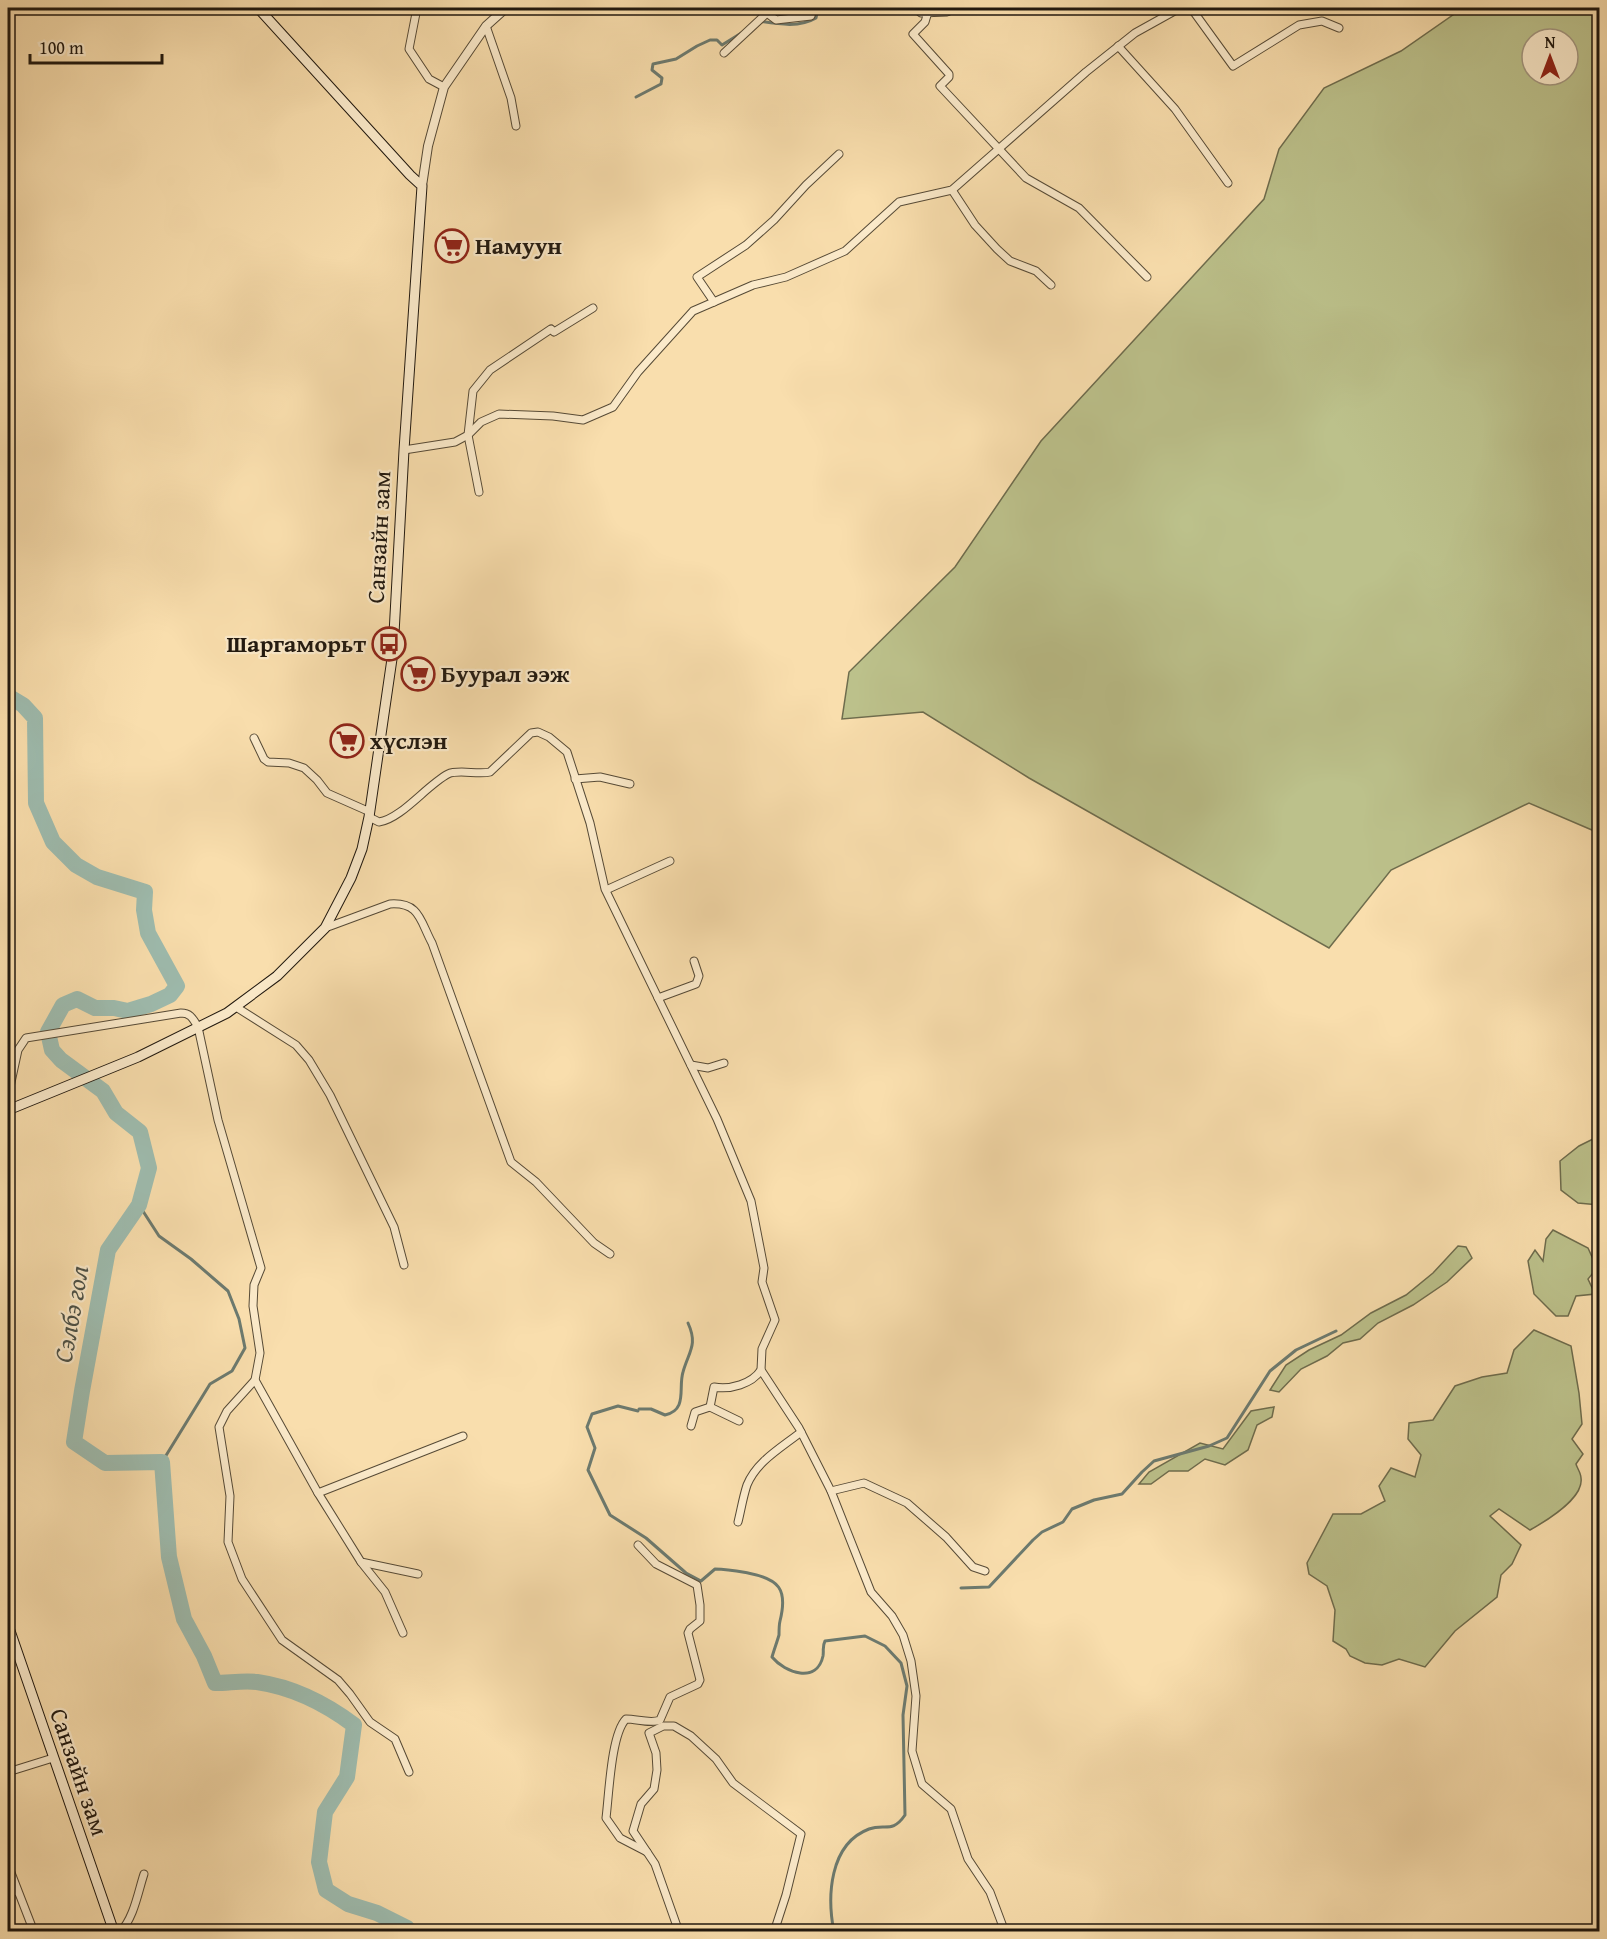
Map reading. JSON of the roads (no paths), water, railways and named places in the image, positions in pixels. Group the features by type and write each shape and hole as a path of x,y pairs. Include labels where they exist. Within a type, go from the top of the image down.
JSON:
{"main road":[{"path":"258,8 410,176 422,186"},
{"name":"Санзайн зам","path":"8,1110 138,1057 236,1006 277,976 325,928 351,878 362,849 369,815 393,652 422,186"},
{"name":"Санзайн зам","path":"8,1625 114,1932"}],"street":[{"path":"417,8 409,49 429,79 444,87"},
{"path":"422,186 428,146 444,87 486,27 506,8"},
{"path":"760,8 776,20 812,16 813,8"},
{"path":"915,8 921,13 946,12 956,8"},
{"path":"404,450 455,442 468,435 481,422 499,414 553,416 583,420 612,407 638,372 693,311 753,285 786,277 845,250 899,202 952,190 1118,46 1135,33 1180,8"},
{"path":"1191,8 1233,66 1299,25 1322,21 1339,28"},
{"path":"928,12 925,21 912,34 949,74 940,86 1026,178 1078,208 1147,278"},
{"path":"724,53 767,13"},
{"path":"486,27 511,98 516,126"},
{"path":"1118,46 1175,109 1228,183"},
{"path":"714,302 697,277 746,245 839,154"},
{"path":"952,190 975,225 997,249 1010,261 1036,271 1051,285"},
{"path":"479,492 468,435 473,391 490,370 551,329 554,332 593,308"},
{"path":"254,738 264,759 268,762 289,763 304,768 327,793 379,822 391,818 452,772 481,774 490,772 531,733 538,732 549,736 567,752 590,823 606,890 692,1065 751,1201 764,1268 762,1282 775,1320 762,1349 760,1370 756,1377 727,1389 714,1387 710,1407"},
{"path":"575,779 600,777 630,784"},
{"path":"606,890 669,861"},
{"path":"325,928 390,904 400,903 418,912 432,943 511,1162 536,1182 594,1243 610,1254"},
{"path":"658,998 696,984 699,976 694,961"},
{"path":"236,1006 260,1024 296,1045 309,1060 330,1095 394,1227 404,1265"},
{"path":"8,1096 18,1050 26,1038 181,1012 192,1016 198,1027 218,1120 261,1268 254,1285 253,1306 260,1353 255,1380 227,1411 219,1427 230,1496 228,1542 242,1579 282,1640 338,1680 369,1722 395,1739 409,1772"},
{"path":"692,1065 708,1068 724,1063"},
{"path":"760,1370 801,1432 831,1491 871,1592 892,1616 906,1644 916,1696 912,1751 922,1784 951,1809 968,1860 990,1892 1005,1932"},
{"path":"255,1380 318,1493 362,1562 385,1592 403,1633"},
{"path":"692,1426 695,1412 710,1407 739,1421"},
{"path":"738,1522 746,1487 752,1476 763,1461 801,1432"},
{"path":"318,1493 463,1436"},
{"path":"831,1491 864,1483 907,1503 946,1537 973,1567 985,1571"},
{"path":"638,1545 656,1564 697,1585 700,1605 700,1621 688,1633 700,1680 698,1684 670,1697 660,1720 651,1723 640,1719 626,1719 621,1724 616,1739 606,1818 620,1838 647,1852"},
{"path":"362,1562 418,1574"},
{"path":"679,1932 655,1864 633,1831 641,1804 654,1789 657,1770 656,1753 649,1733 663,1726 674,1726 691,1736 716,1759 733,1783 801,1834 774,1932"},
{"path":"8,1772 54,1758"},
{"path":"8,1865 34,1932"},
{"path":"120,1932 125,1927 144,1874"},
{"path":"8,1894 17,1890"}],"waterway":[{"path":"758,21 803,23 816,18 818,8"},
{"path":"636,97 661,84 662,78 652,70 653,64 676,59 710,40 717,40 722,45 743,32"},
{"name":"Сэлбэ гол","path":"8,696 23,705 35,718 36,803 53,842 76,865 97,877 145,892 144,910 148,933 177,986 170,995 128,1011 95,1008 77,999 63,1005 48,1032 52,1050 61,1060 103,1091 116,1113 140,1132 149,1168 139,1205 108,1250 74,1442 105,1463 162,1462 169,1557 184,1619 204,1656 215,1683 252,1681 270,1684 320,1703 354,1725 347,1777 325,1812 319,1862 326,1890 348,1904 377,1913 407,1928 410,1932"},
{"path":"139,1205 159,1236 191,1259 228,1291 239,1319 245,1348 232,1371 210,1384 162,1462"},
{"path":"639,1409 651,1409 665,1415 677,1408 681,1398 683,1372 692,1343 688,1323"},
{"path":"961,1588 989,1587 1033,1540 1042,1532 1063,1522 1072,1509 1094,1500 1122,1494 1154,1461 1209,1446 1227,1438 1270,1371 1296,1350 1336,1331"},
{"path":"638,1411 618,1406 592,1414 587,1427 595,1448 588,1470 610,1515 646,1538 686,1573 701,1581 715,1569 759,1575 774,1582 782,1593 783,1601 779,1635 772,1657 785,1668 808,1673 820,1665 825,1641 865,1636 885,1646 901,1663 907,1686 903,1715 905,1815 892,1826 869,1829 856,1836 846,1846 839,1859 831,1888 834,1932"}],"place":[{"name":"Намуун","path":"452,246"},
{"name":"Шаргаморьт","path":"389,644"},
{"name":"Буурал ээж","path":"418,674"},
{"name":"хүслэн","path":"347,741"}]}
